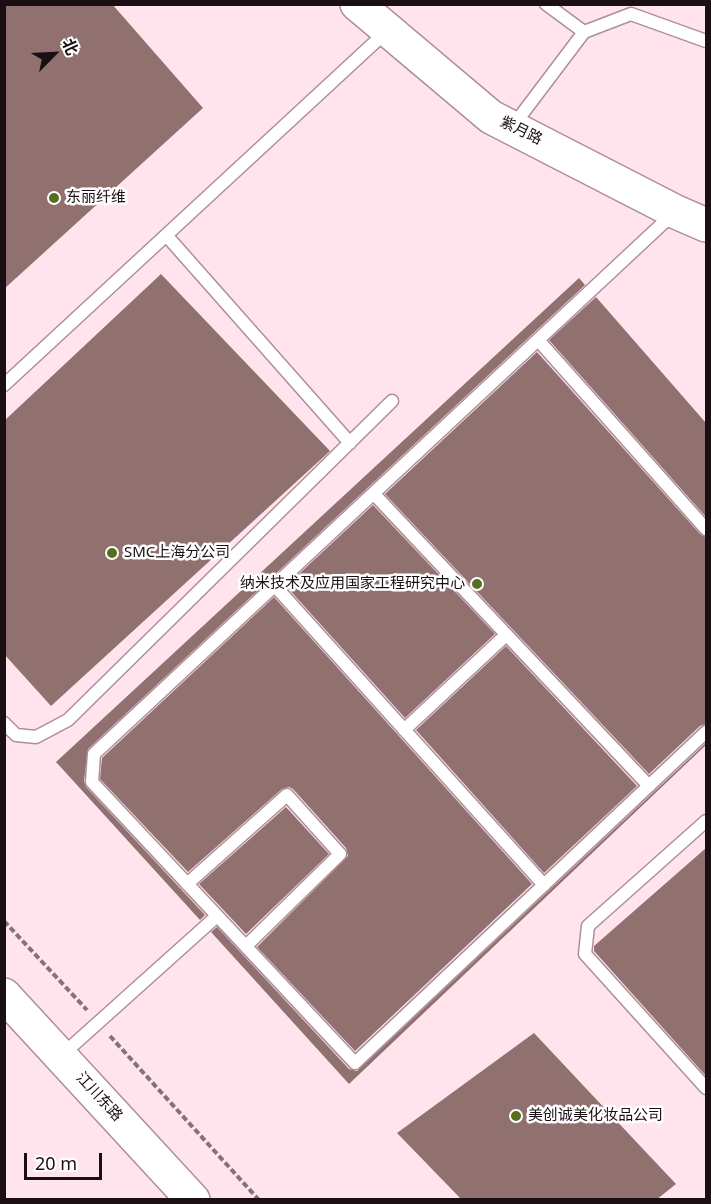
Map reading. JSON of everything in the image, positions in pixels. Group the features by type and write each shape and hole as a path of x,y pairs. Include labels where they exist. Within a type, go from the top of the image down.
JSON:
{"street":[{"name":"紫月路","path":"357,4 491,117 676,212 706,225"},
{"name":"江川东路","path":"4,995 193,1200"}],"lane":[{"path":"546,4 584,32"},
{"path":"513,127 584,32 631,14 706,41"},
{"path":"4,385 388,31"},
{"path":"676,212 94,754 92,782 355,1063 706,732"},
{"path":"166,235 350,443"},
{"path":"538,342 706,529"},
{"path":"4,723 16,735 36,737 68,720 392,401"},
{"path":"374,494 649,786"},
{"path":"275,586 544,885"},
{"path":"404,730 506,634"},
{"path":"187,884 287,795 340,854 246,946"},
{"path":"706,821 588,926 585,954 706,1088"},
{"path":"62,1056 217,916"}],"path":[{"path":"4,921 259,1200"}],"building":[{"name":"东丽纤维","path":"4,4 112,4 203,108 4,289"},
{"name":"SMC上海分公司","path":"161,274 330,451 51,706 4,654 4,421"},
{"path":"579,278 585,285 88,749 84,781 86,787 205,915 200,920 56,762"},
{"path":"596,297 706,423 706,517 549,340"},
{"path":"537,352 700,534 706,537 706,724 700,726 649,774 385,494"},
{"path":"373,505 495,634 405,718 286,586"},
{"path":"274,597 532,884 355,1051 257,947 348,856 346,848 293,789 289,787 282,789 188,872 100,779 102,758"},
{"path":"506,646 637,786 544,873 416,730"},
{"path":"706,743 349,1084 211,932 217,927 349,1069 357,1071"},
{"path":"286,807 329,854 246,934 199,884"},
{"path":"706,848 706,1076 594,951 594,946"},
{"name":"美创诚美化妆品公司","path":"534,1033 676,1184 656,1200 462,1200 397,1133"}],"place":[{"name":"东丽纤维","path":"54,198"},
{"name":"SMC上海分公司","path":"112,553"},
{"name":"纳米技术及应用国家工程研究中心","path":"477,584"},
{"name":"美创诚美化妆品公司","path":"516,1116"}]}
